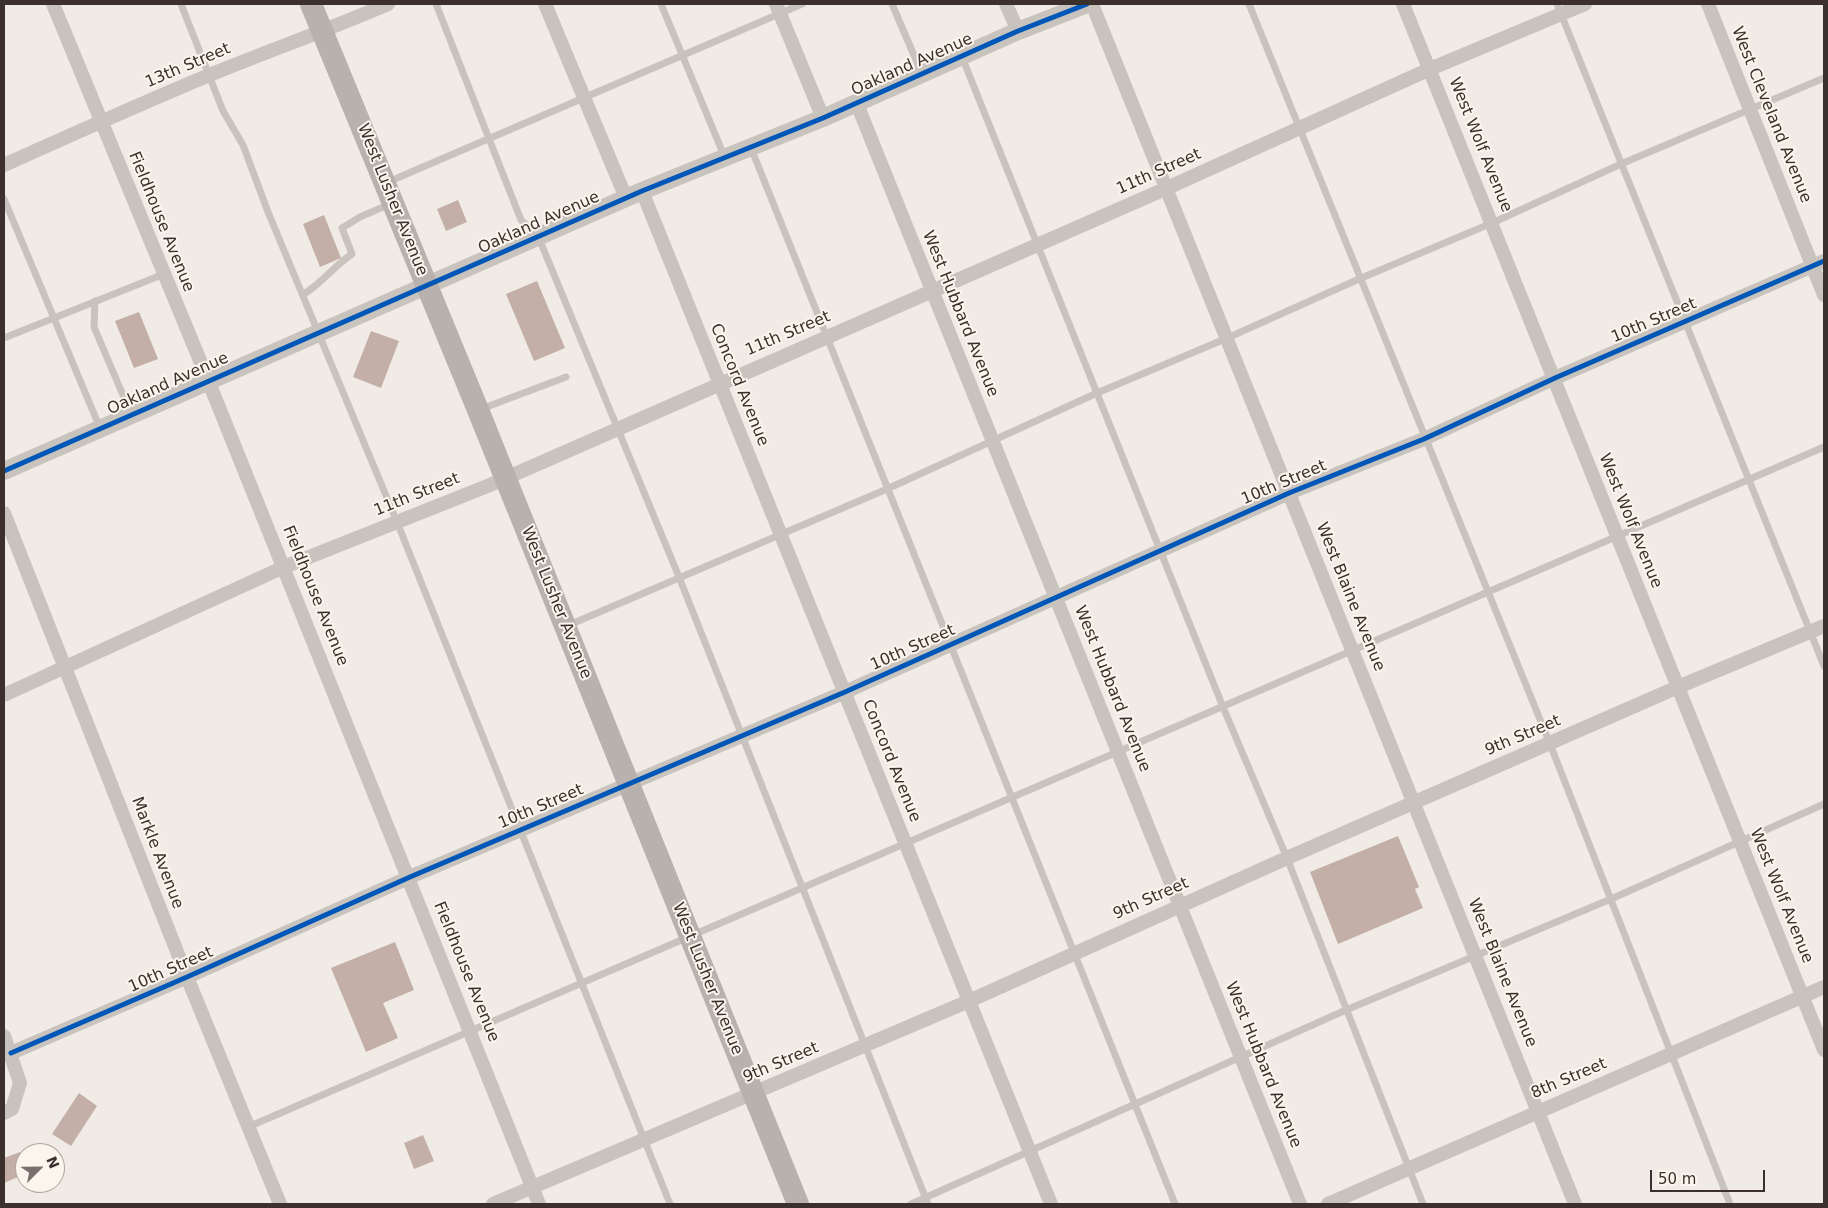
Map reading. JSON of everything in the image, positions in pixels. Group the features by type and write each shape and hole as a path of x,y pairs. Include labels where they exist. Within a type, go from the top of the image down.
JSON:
{"main road":[{"name":"West Lusher Avenue","path":"311,4 478,410 798,1204"}],"street":[{"name":"Fieldhouse Avenue","path":"53,4 410,877 540,1204"},
{"name":"13th Street","path":"4,165 210,75 322,30 342,24 388,4"},
{"path":"545,4 626,198"},
{"path":"1006,4 1018,31"},
{"name":"Oakland Avenue","path":"4,471 642,191 857,104 1018,31 1087,4"},
{"name":"West Blaine Avenue","path":"1092,4 1225,340 1415,802 1575,1204"},
{"name":"West Wolf Avenue","path":"1404,4 1824,1050"},
{"name":"11th Street","path":"4,695 284,567 505,478 1165,189 1559,9 1585,4"},
{"name":"West Cleveland Avenue","path":"1708,4 1750,109 1818,264 1824,295"},
{"path":"778,9 823,118"},
{"name":"West Hubbard Avenue","path":"857,104 1300,1204"},
{"name":"Concord Avenue","path":"642,191 1051,1204"},
{"name":"10th Street","path":"11,1053 187,978 410,877 845,692 1289,493 1424,438 1555,378 1818,264"},
{"name":"Markle Avenue","path":"4,513 187,978 280,1204"},
{"name":"9th Street","path":"493,1204 969,1001 1287,858 1678,687 1824,626"},
{"name":"8th Street","path":"1328,1204 1824,987"},
{"path":"4,1036 20,1083 12,1109 4,1113"}],"lane":[{"path":"181,4 223,111 243,145 268,212 320,332 643,1141 670,1204"},
{"path":"436,4 521,220 538,236 679,577 926,1201"},
{"path":"661,4 725,158"},
{"path":"304,294 322,282 338,264 352,254 342,228 360,217 389,193 489,138 682,55 778,9 802,4"},
{"path":"892,4 922,75"},
{"path":"1249,4 1359,279 1550,744 1670,1055 1730,1204"},
{"path":"1559,9 1824,666"},
{"path":"962,57 1223,707 1287,858 1423,1204"},
{"path":"565,626 887,489 1097,393 1225,340 1359,279 1492,223 1621,164 1824,78"},
{"path":"751,148 887,489 952,644 1076,952 1175,1204"},
{"path":"4,199 100,428"},
{"path":"4,338 164,274"},
{"path":"95,301 94,328 131,414"},
{"path":"478,410 566,377"},
{"path":"248,1128 470,1030 802,890 1824,447"},
{"path":"911,1204 926,1201 1029,1150 1136,1106 1346,1010 1611,899 1824,804"}],"building":[{"path":"458,200 467,222 446,231 437,209"},
{"path":"324,215 341,258 320,267 303,224"},
{"path":"537,281 565,348 534,361 506,294"},
{"path":"139,312 158,359 134,368 115,321"},
{"path":"371,331 399,341 381,388 353,377"},
{"path":"1398,836 1419,887 1415,889 1423,908 1338,944 1310,872"},
{"path":"395,942 414,990 383,1003 398,1038 366,1052 331,968"},
{"path":"79,1093 97,1106 71,1146 52,1134"},
{"path":"423,1135 434,1161 414,1169 404,1143"},
{"path":"15,1154 15,1178 4,1183 4,1158"}],"cycle path":[{"path":"4,471 642,191 823,118 1018,31 1087,4"},
{"path":"11,1053 410,877 845,692 1289,493 1424,439 1555,378 1824,261"}]}
